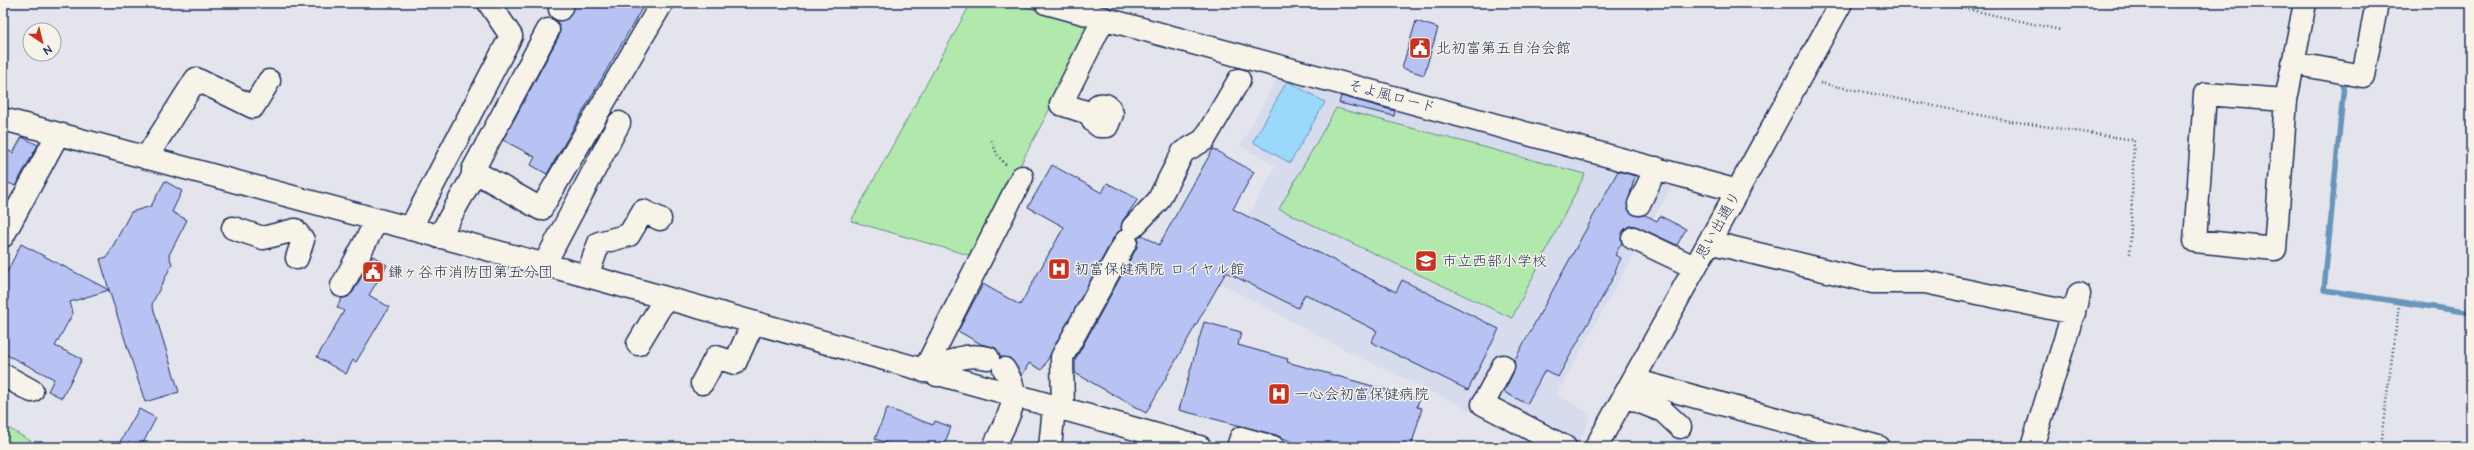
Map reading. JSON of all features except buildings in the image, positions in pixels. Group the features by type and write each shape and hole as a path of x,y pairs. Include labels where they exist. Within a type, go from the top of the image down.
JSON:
{"street":[{"path":"410,229 511,36 489,3"},
{"path":"473,176 479,174 541,209 662,3"},
{"name":"そよ風ロード","path":"1046,3 1104,18 1436,113 1656,168 1738,191"},
{"name":"思い出通り","path":"1596,447 1841,3"},
{"path":"2286,100 2205,94 2195,241 2275,249 2286,100 2305,3"},
{"path":"2293,63 2363,76 2378,3"},
{"path":"1092,114 1061,104 1104,18"},
{"path":"439,237 473,176 472,170 548,30"},
{"path":"146,158 196,78 253,107 269,81"},
{"path":"1050,447 1058,409 1062,357 1130,234 1158,201 1183,152 1204,140 1239,80"},
{"path":"3,119 587,276 1058,409 1200,447"},
{"path":"544,265 619,123"},
{"path":"3,236 58,134"},
{"path":"1639,204 1656,168"},
{"path":"930,373 1022,177"},
{"path":"296,258 303,240 295,230 301,200"},
{"path":"587,276 598,243 629,235 643,211 660,219"},
{"path":"342,286 377,220"},
{"path":"233,228 263,238 295,230"},
{"path":"1633,238 1694,267"},
{"path":"1709,242 1873,282 1925,282 2076,303 2032,447"},
{"path":"638,344 665,299"},
{"path":"702,383 716,357 735,363 753,323"},
{"path":"930,373 959,357 969,356 996,363 1012,381 1016,397 994,447"},
{"path":"1503,366 1482,404 1565,447"},
{"path":"3,375 32,391"},
{"path":"1629,388 1663,411 1680,427"},
{"path":"1629,388 1879,447"},
{"path":"1238,447 1241,438 1273,447"}],"path":[{"path":"1941,3 2060,30"},
{"path":"1801,76 1831,87 1988,117 2134,140 2130,254"},
{"path":"991,140 1003,162 1022,177"},
{"path":"2380,447 2399,306"}],"shaded area":[{"name":"市立西部小学校","path":"1281,71 1675,180 1557,394 1591,415 1578,447 1546,447 1353,354 1212,279 1276,166 1240,146"}],"green space":[{"path":"971,3 1013,3 1093,27 972,256 851,221"},
{"path":"1336,108 1585,174 1512,318 1279,209"},
{"path":"3,425 41,447 3,447"}],"water":[{"path":"1287,81 1325,102 1290,163 1253,142"}],"waterway":[{"path":"2344,84 2324,290 2471,313"}],"place":[{"name":"北初富第五自治会館","path":"1420,48"},
{"name":"市立西部小学校","path":"1426,261"},
{"name":"初富保健病院 ロイヤル館","path":"1059,269"},
{"name":"鎌ヶ谷市消防団第五分団","path":"373,272"},
{"name":"一心会初富保健病院","path":"1279,394"}]}
